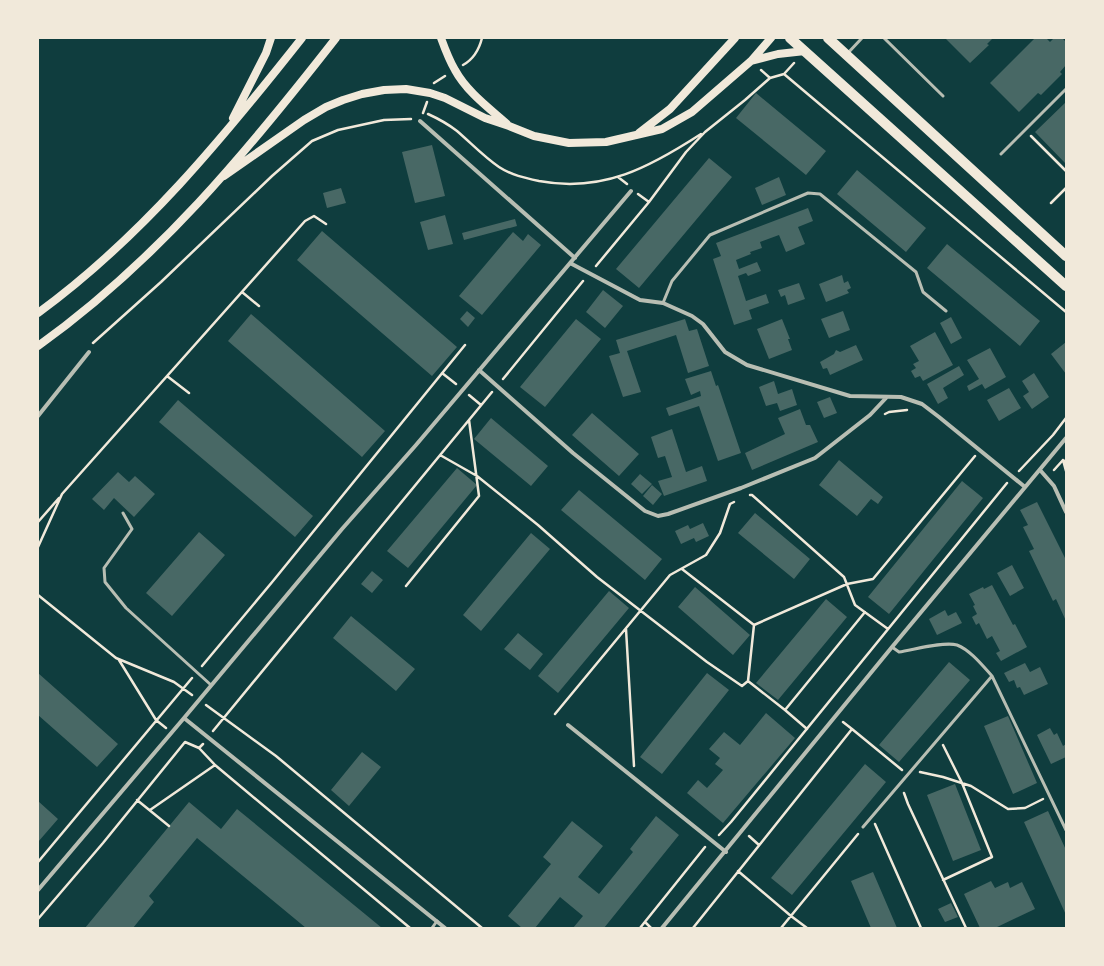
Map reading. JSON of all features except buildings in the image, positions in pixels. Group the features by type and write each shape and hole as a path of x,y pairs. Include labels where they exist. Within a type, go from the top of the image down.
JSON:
{"main road":[{"path":"225,134 257,74 271,38"},
{"path":"38,313 92,269 138,227 175,190 225,134 302,38"},
{"path":"38,346 108,291 147,256 182,221 224,176 336,38"},
{"path":"441,38 455,70 464,82 475,96 509,126"},
{"path":"637,135 670,109 735,38"},
{"path":"224,176 304,120 326,107 362,94 384,90 406,89 430,93 452,101 485,118 534,136 569,143 587,144 606,142 637,135 662,128 692,112 751,61 771,38"},
{"path":"790,38 1066,286"},
{"path":"828,38 1066,256"},
{"path":"751,61 778,54 805,52"}],"street":[{"path":"420,118 575,258"},
{"path":"38,890 212,686 339,533 480,370 631,191"},
{"path":"570,263 640,300 662,303 692,316 703,324 725,352 747,365 850,396 901,398 922,404 1025,487"},
{"path":"38,416 89,352"},
{"path":"480,370 585,463 645,511 658,516 668,514 741,488 815,458 870,415 886,398"},
{"path":"662,928 726,852 892,647 1066,438"},
{"path":"1040,470 1054,486 1066,512"},
{"path":"184,718 445,928"},
{"path":"568,725 726,852"}],"lane":[{"path":"847,54 862,38"},
{"path":"884,38 943,96"},
{"path":"1001,154 1066,89"},
{"path":"662,303 672,280 710,235 808,193 820,194 916,272 923,292 946,311"},
{"path":"123,514 132,530 104,568 105,582 126,608 212,686"},
{"path":"892,647 899,652 948,644 958,646 970,654 992,676 1066,830"},
{"path":"863,827 992,676"},
{"path":"432,928 437,921"}],"path":[{"path":"751,61 770,78"},
{"path":"89,352 93,343 161,282 272,176 312,141 338,130 384,120 420,118 427,114 443,121 457,131 500,168 521,177 558,183 583,184 627,174 662,159 705,132 770,78 784,74 1066,312"},
{"path":"1025,130 1066,171"},
{"path":"199,748 649,202 686,152 705,132"},
{"path":"1051,203 1066,188"},
{"path":"38,522 305,221 314,216 326,224"},
{"path":"242,292 258,306"},
{"path":"38,862 273,581 465,345"},
{"path":"167,376 189,393"},
{"path":"883,415 889,412 908,410"},
{"path":"1013,476 1053,435 1066,418"},
{"path":"406,586 479,496 469,419"},
{"path":"970,452 981,460"},
{"path":"1066,453 1063,460 1066,471"},
{"path":"440,455 477,476 538,525 597,577 707,662 742,686 748,681 754,625"},
{"path":"754,625 847,584 873,579 975,456"},
{"path":"640,928 711,840 723,832 1008,482 1003,478"},
{"path":"746,497 759,492"},
{"path":"38,547 62,494"},
{"path":"752,495 844,577 855,604 888,629"},
{"path":"555,714 670,575 706,555 720,533 730,504 735,502"},
{"path":"682,569 754,625"},
{"path":"38,595 119,660 174,682 276,756 482,928"},
{"path":"785,710 864,612"},
{"path":"626,629 634,778"},
{"path":"119,660 156,720 172,733"},
{"path":"748,681 807,729"},
{"path":"693,928 852,729 902,771 911,771 943,777 971,786 1008,809 1025,808 1050,796"},
{"path":"940,737 962,783 992,857 943,880"},
{"path":"38,919 185,742 199,748 215,765 410,928"},
{"path":"150,810 215,765"},
{"path":"902,771 901,782 908,804 966,928"},
{"path":"137,800 170,826"},
{"path":"872,817 921,928"},
{"path":"781,928 863,827"},
{"path":"738,871 807,928"},
{"path":"645,922 651,928"}]}
